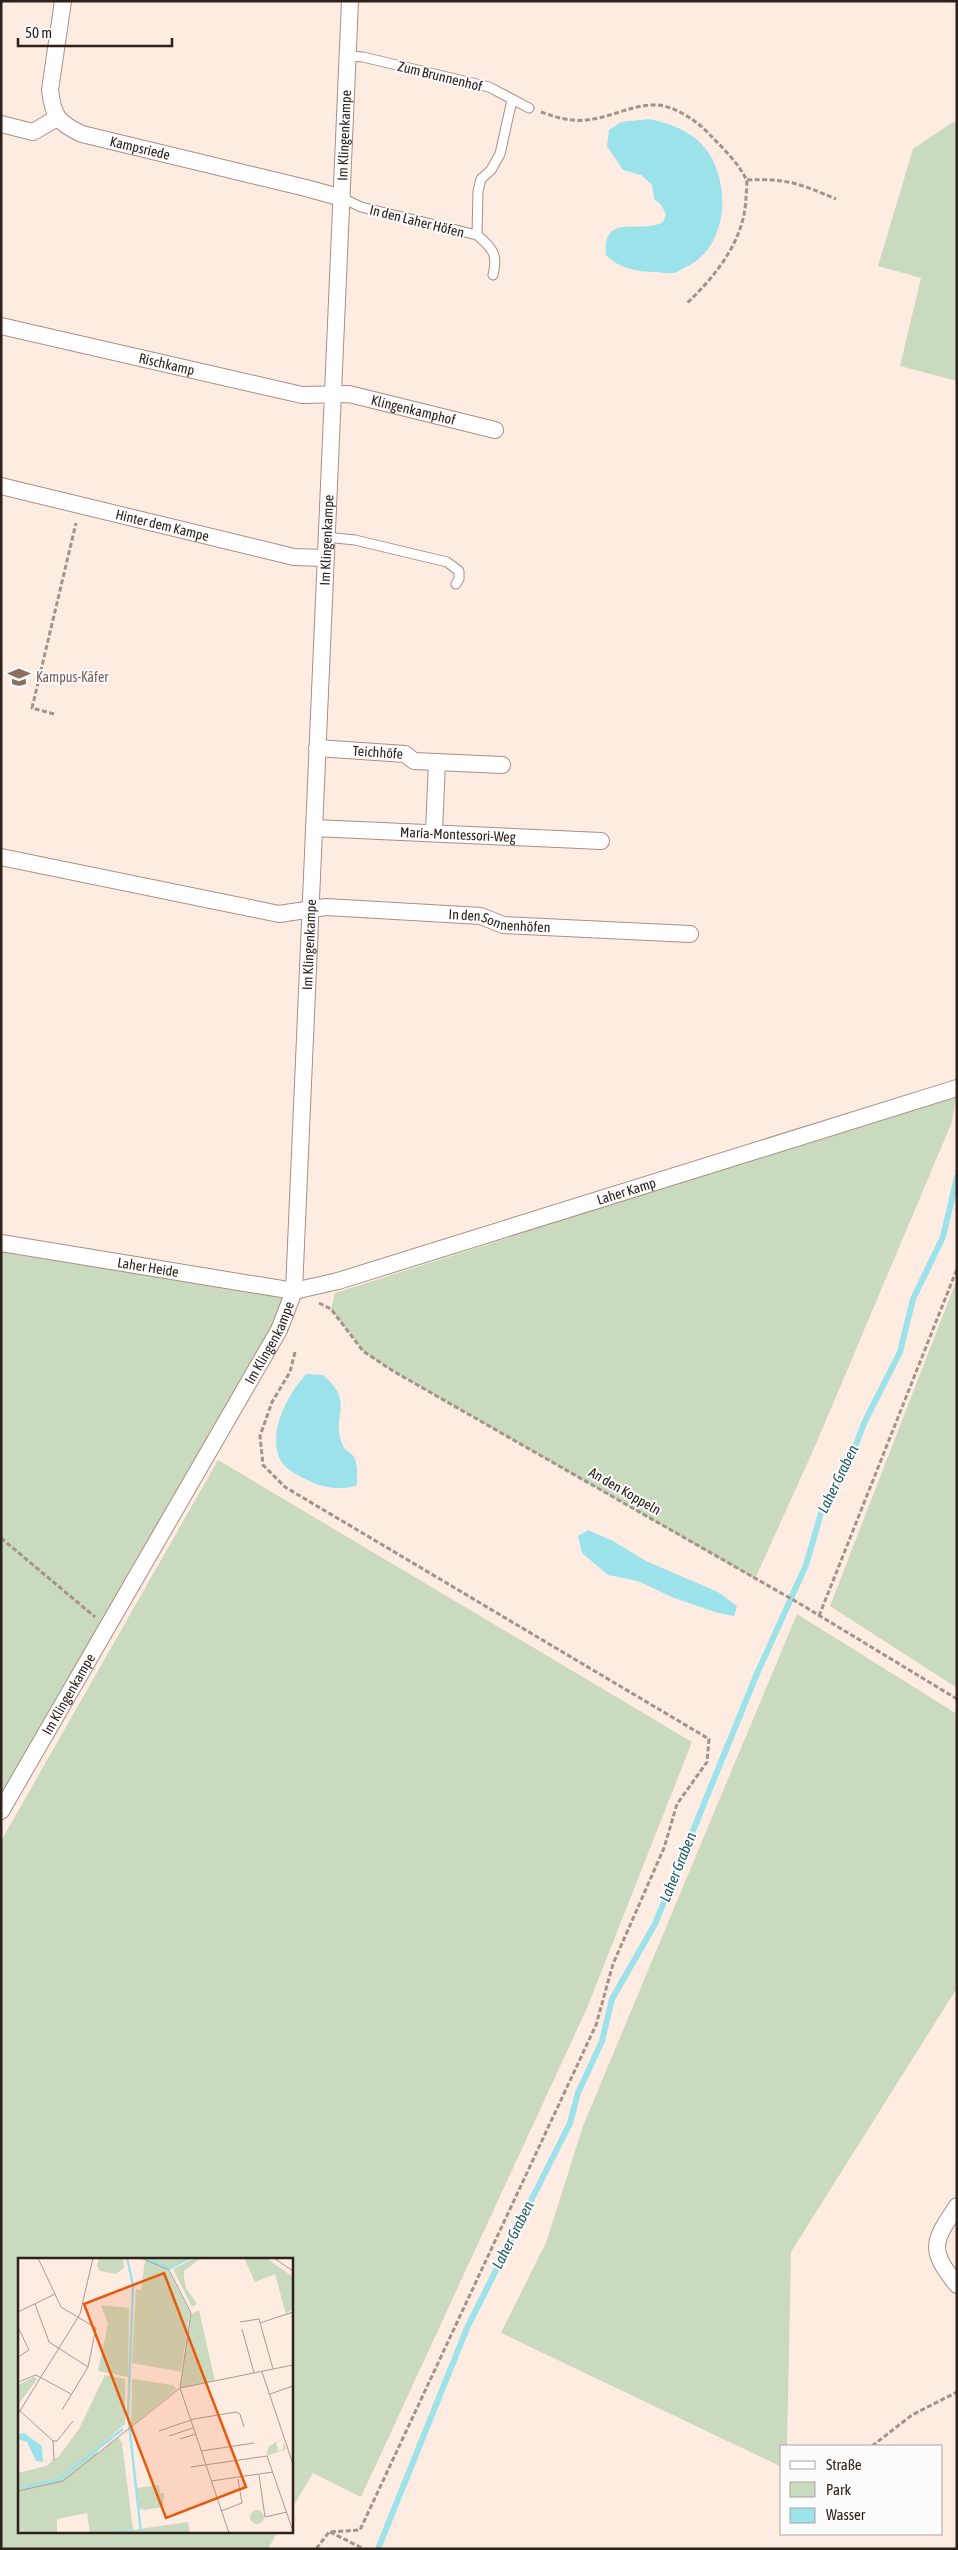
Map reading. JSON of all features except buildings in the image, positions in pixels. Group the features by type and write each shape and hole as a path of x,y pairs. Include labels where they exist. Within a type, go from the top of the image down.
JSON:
{"street":[{"path":"1,124 34,132 57,118 52,105 50,90 63,1"},
{"name":"Im Klingenkampe","path":"1,1810 279,1330 294,1291 350,1"},
{"name":"Kampsriede","path":"57,118 66,127 82,134 342,198"},
{"name":"Rischkamp","path":"1,326 302,395 333,395"},
{"name":"Klingenkamphof","path":"333,395 349,394 495,430"},
{"name":"Hinter dem Kampe","path":"1,486 294,557 325,558"},
{"name":"Teichhöfe","path":"317,748 379,750 405,754 414,761 502,764"},
{"path":"434,832 437,762"},
{"name":"Maria-Montessori-Weg","path":"314,828 601,841"},
{"path":"1,857 278,914 310,910"},
{"name":"In den Sonnenhöfen","path":"310,910 326,907 481,916 503,925 690,934"},
{"name":"Laher Kamp","path":"294,1291 338,1281 957,1088"},
{"name":"Laher Heide","path":"1,1243 294,1291"},
{"path":"957,2206 940,2232 936,2251 944,2269 957,2285"}],"lane":[{"name":"Zum Brunnenhof","path":"348,56 363,57 489,87 529,108"},
{"path":"477,235 478,191 482,179 491,170 500,154 512,100"},
{"name":"In den Laher Höfen","path":"342,198 361,207 477,235 490,246 496,262 493,275"},
{"path":"326,537 355,540 448,562 459,571 460,579 456,584"}],"path":[{"path":"529,108 559,118 585,120 638,107 659,105 683,114 704,128 726,152 747,180 742,221 733,244 721,266 705,286 686,304"},
{"path":"747,180 777,178 804,185 836,199"},
{"path":"54,714 32,708 80,505"},
{"path":"819,1616 957,1269"},
{"name":"An den Koppeln","path":"294,1291 331,1309 363,1351 393,1370 802,1606 957,1699"},
{"path":"296,1352 290,1372 272,1402 260,1436 263,1465 284,1487 709,1739 707,1762 677,1804 664,1848 613,1964 596,2025 360,2530 329,2532 316,2549"},
{"path":"1,1538 106,1627"},
{"path":"873,2445 912,2415 957,2392"},
{"path":"329,2532 364,2549"}],"green space":[{"path":"953,122 957,123 957,381 900,366 921,278 878,266 913,149"},
{"path":"956,1095 952,1122 816,1444 755,1579 393,1371 363,1351 331,1309 335,1293"},
{"path":"1,1243 294,1291 1,1794"},
{"path":"957,1279 957,1688 830,1606"},
{"path":"218,1460 692,1742 587,2008 361,2497 313,2473 292,2508 292,2258 18,2258 18,2532 277,2532 268,2549 1,2549 1,1841"},
{"path":"797,1614 957,1714 957,1988 791,2252 787,2445 780,2445 780,2466 501,2333 547,2240 583,2126"}],"water":[{"path":"649,119 673,126 695,138 707,151 716,167 721,185 720,223 713,240 703,255 674,273 641,271 628,268 616,263 606,255 606,241 610,233 625,227 654,225 663,222 666,214 661,205 654,199 652,185 641,175 623,170 607,146 609,130 621,122"},
{"path":"306,1374 323,1375 333,1385 338,1394 341,1402 340,1436 344,1448 355,1460 357,1485 333,1488 321,1485 294,1473 281,1461 276,1439 281,1415 292,1392"},
{"path":"588,1530 613,1541 646,1561 718,1592 737,1606 734,1616 718,1613 674,1598 638,1581 608,1575 582,1553 578,1536"}],"waterway":[{"name":"Laher Graben","path":"378,2549 467,2328 570,2123 578,2093 602,2041 612,1999 655,1924 756,1676 806,1565 821,1513 848,1466 865,1421 900,1352 913,1299 943,1237 957,1177"}],"place":[{"name":"Kampus-Käfer","path":"19,677"}]}
